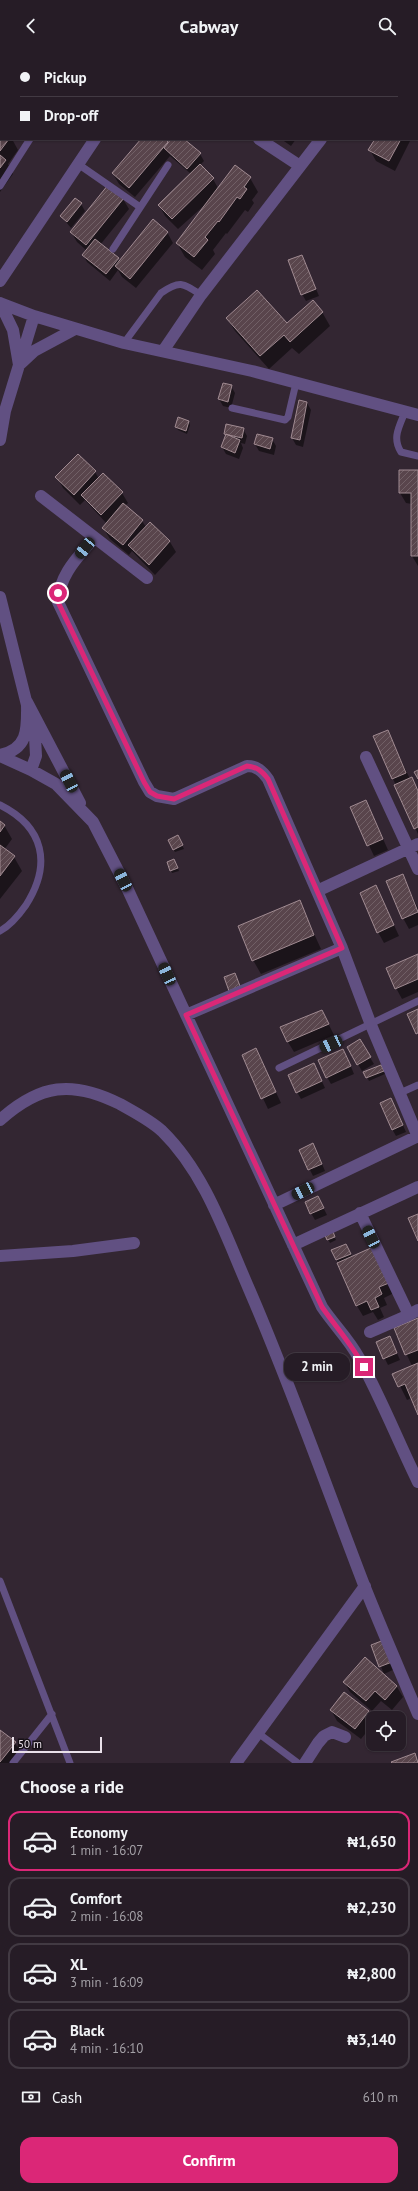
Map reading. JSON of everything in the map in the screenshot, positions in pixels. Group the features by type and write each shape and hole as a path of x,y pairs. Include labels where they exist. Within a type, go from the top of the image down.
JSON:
{"street":[{"path":"0,281 94,140"},
{"path":"261,140 300,166"},
{"path":"163,351 201,295 320,140"},
{"path":"0,303 34,316 124,343 296,383 418,416"},
{"path":"0,303 13,330 19,365"},
{"path":"0,440 5,411 34,316"},
{"path":"19,365 34,351 75,329"},
{"path":"41,496 148,578"},
{"path":"94,538 68,570 61,582 58,602 144,782 150,792 157,796 174,799 247,766 258,769 268,779 342,948 371,1025 418,1136 274,1205"},
{"path":"0,597 35,737 36,756 31,770"},
{"path":"0,755 16,748 22,742 27,732 27,702"},
{"path":"27,702 93,822 128,890 322,1307 332,1322 344,1334 358,1357 416,1474"},
{"path":"0,755 56,784 93,822"},
{"path":"366,757 413,847 418,869"},
{"path":"317,891 413,847"},
{"path":"186,1015 342,948"},
{"path":"0,1120 42,1092 62,1088 81,1090 109,1099 136,1112 161,1130 187,1160 208,1196 270,1337 365,1586 418,1714"},
{"path":"293,1245 418,1187"},
{"path":"360,1213 413,1312 370,1332"},
{"path":"0,1256 73,1251 134,1243"},
{"path":"236,1763 365,1586"},
{"path":"305,1763 324,1736 332,1732 345,1737"}],"lane":[{"path":"0,186 29,140"},
{"path":"78,164 140,207"},
{"path":"113,249 168,165"},
{"path":"124,343 161,293 169,287 176,284 185,284 201,295"},
{"path":"232,408 285,420 288,417 296,383"},
{"path":"405,412 395,438 397,445 401,452 418,456"},
{"path":"0,805 26,823 37,839 42,862 39,882 30,898 19,915 6,928 0,930"},
{"path":"279,1068 418,1002"},
{"path":"400,1092 418,1085"},
{"path":"1,1586 70,1763"},
{"path":"13,1763 52,1714"},
{"path":"258,1734 298,1763"}],"building":[{"path":"0,140 8,140 0,151"},
{"path":"140,140 166,140 168,142 129,188 112,173"},
{"path":"170,140 185,140 201,153 187,169 164,148"},
{"path":"374,140 400,140 389,161 368,150"},
{"path":"0,155 6,160 0,168"},
{"path":"200,164 214,178 172,219 158,205"},
{"path":"235,165 251,177 244,187 247,189 240,199 237,197 219,222 218,221 205,237 208,240 194,257 176,243"},
{"path":"108,185 124,198 86,245 70,232"},
{"path":"75,198 82,203 67,222 60,216"},
{"path":"153,219 168,232 130,279 115,266"},
{"path":"95,239 119,258 106,274 82,255"},
{"path":"302,255 316,289 301,295 288,260"},
{"path":"257,290 287,323 313,300 323,312 290,342 284,335 260,356 226,318"},
{"path":"223,383 232,385 228,402 218,399"},
{"path":"299,400 307,402 300,440 291,438"},
{"path":"178,417 189,421 186,431 175,427"},
{"path":"226,424 244,428 242,438 224,434"},
{"path":"226,434 240,440 235,453 221,447"},
{"path":"257,434 273,438 270,449 254,444"},
{"path":"78,454 96,471 74,495 55,477"},
{"path":"399,470 418,470 418,556 411,556 411,493 399,493"},
{"path":"103,473 123,492 101,515 81,495"},
{"path":"123,503 143,520 123,545 102,528"},
{"path":"150,522 170,541 149,565 128,545"},
{"path":"388,730 406,773 392,779 373,736"},
{"path":"418,770 418,779 414,772"},
{"path":"412,777 418,791 418,827 414,829 394,785"},
{"path":"366,800 383,839 367,846 350,807"},
{"path":"0,821 5,825 0,832"},
{"path":"178,835 183,845 173,850 168,840"},
{"path":"0,845 15,856 0,876"},
{"path":"174,859 178,868 170,871 167,862"},
{"path":"403,874 418,912 402,919 386,881"},
{"path":"376,885 394,925 377,933 360,893"},
{"path":"300,900 314,935 252,961 238,926"},
{"path":"418,954 418,979 395,989 386,968"},
{"path":"235,973 240,986 229,991 224,977"},
{"path":"418,1009 418,1033 416,1034 407,1014"},
{"path":"322,1010 329,1024 287,1042 280,1027"},
{"path":"360,1039 371,1057 357,1065 347,1047"},
{"path":"256,1048 276,1092 261,1099 242,1055"},
{"path":"343,1049 351,1066 326,1078 318,1060"},
{"path":"314,1063 322,1081 296,1093 288,1075"},
{"path":"381,1065 384,1071 366,1078 363,1072"},
{"path":"391,1098 403,1125 392,1130 380,1103"},
{"path":"313,1143 322,1164 308,1170 299,1150"},
{"path":"318,1196 324,1208 310,1214 305,1202"},
{"path":"418,1214 418,1241 408,1218"},
{"path":"332,1229 335,1237 327,1240 324,1233"},
{"path":"346,1244 351,1254 336,1260 331,1250"},
{"path":"373,1247 389,1283 379,1287 382,1294 375,1298 379,1307 371,1310 367,1301 356,1306 337,1263"},
{"path":"418,1318 418,1350 405,1355 394,1328"},
{"path":"390,1336 397,1353 383,1359 376,1342"},
{"path":"418,1363 418,1415 405,1384 398,1387 392,1374"},
{"path":"384,1640 392,1662 379,1667 371,1645"},
{"path":"365,1657 397,1686 385,1700 375,1691 366,1701 343,1682"},
{"path":"344,1692 369,1711 366,1711 366,1715 355,1729 330,1710"},
{"path":"0,1730 16,1742 0,1762"},
{"path":"415,1753 418,1763 391,1762"}],"route":[{"path":"58,593 58,602 150,792 157,796 174,799 247,766 254,766 262,771 268,779 342,948 186,1015 322,1307 332,1322 344,1334 364,1367"}]}
